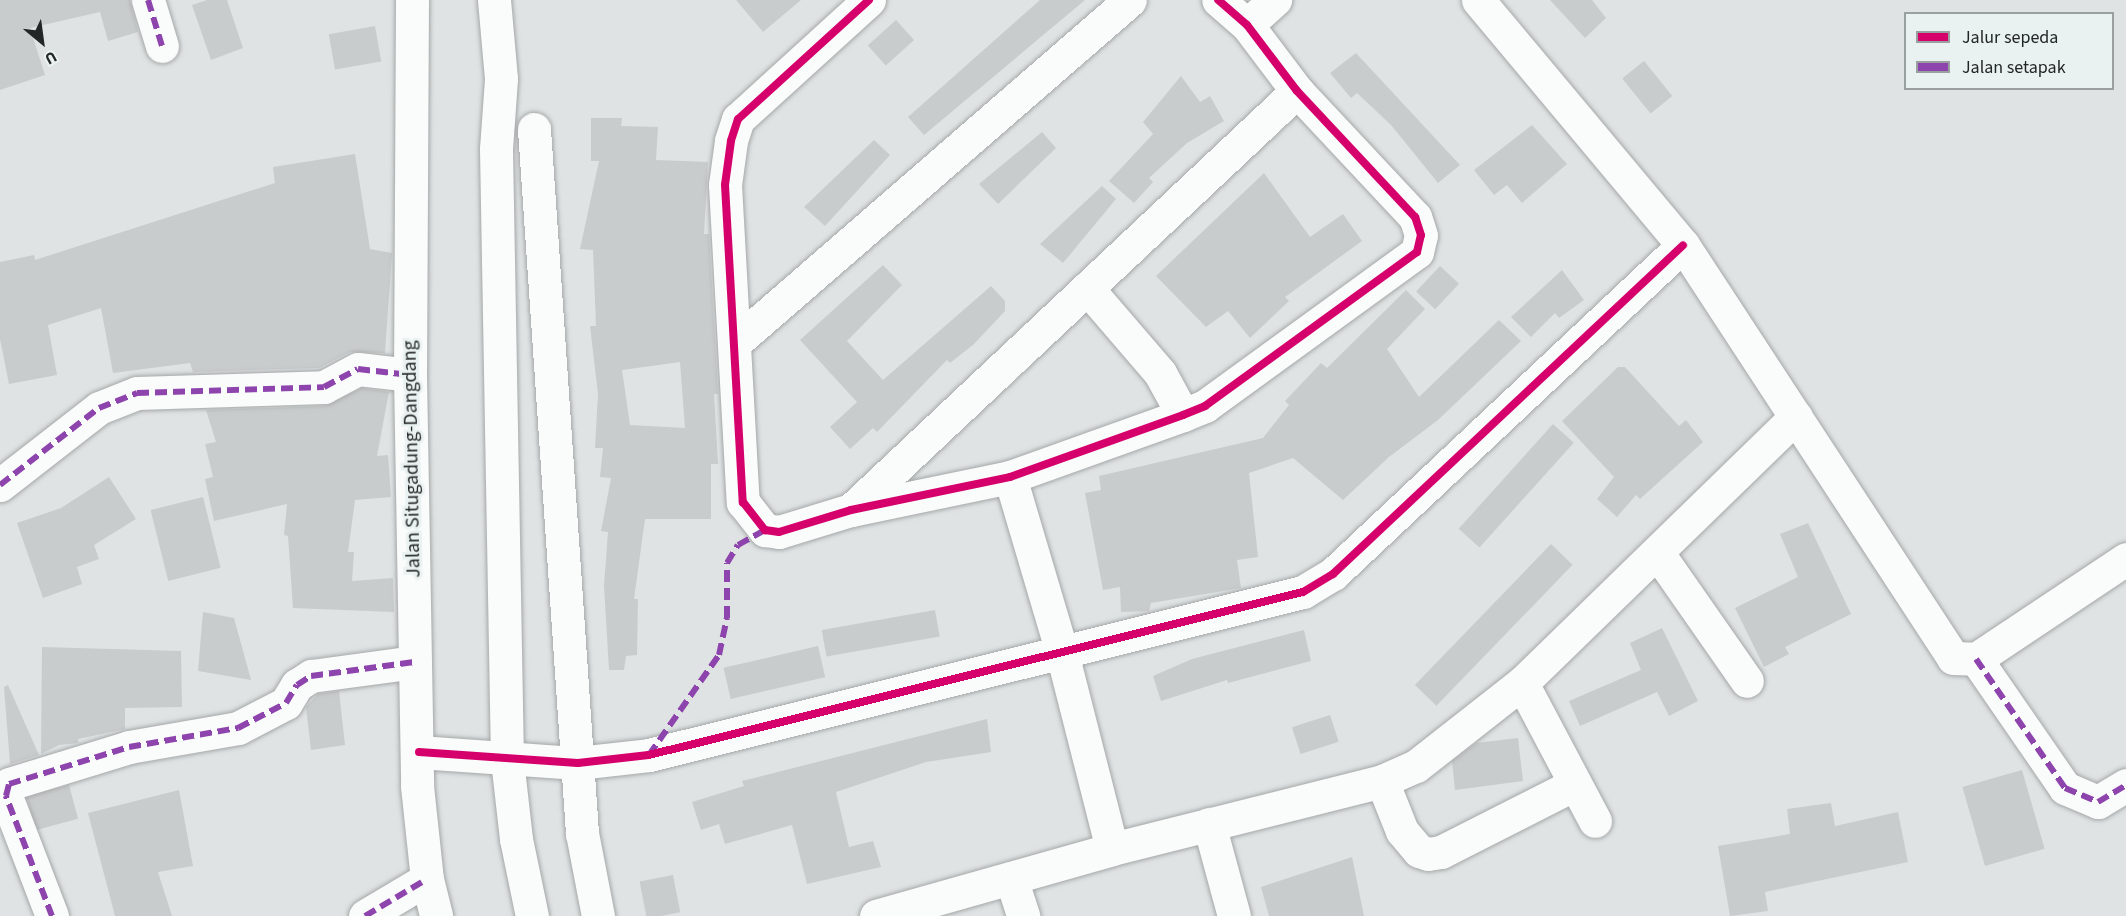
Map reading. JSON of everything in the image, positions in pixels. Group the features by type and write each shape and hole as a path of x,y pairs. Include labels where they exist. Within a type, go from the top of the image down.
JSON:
{"street":[{"path":"148,0 162,46"},
{"name":"Jalan Situgadung-Dangdang","path":"412,0 410,375 414,662 427,879 436,916"},
{"path":"494,0 501,79 496,149 507,760 516,839 532,916"},
{"path":"869,0 738,119 725,185 737,341 743,502 752,517 765,530 779,532 851,510 1010,477 1205,406 1417,252 1421,235 1415,217 1297,91 1247,25 1218,0"},
{"path":"737,341 1130,0"},
{"path":"1247,25 1275,0"},
{"path":"1478,0 1683,244 1953,658 1976,659 2126,559"},
{"path":"851,510 1297,91"},
{"path":"534,129 582,833 598,916"},
{"path":"419,752 507,760 578,763 649,755 1269,603 1303,592 1333,574 1683,244"},
{"path":"1087,288 1160,373 1183,415"},
{"path":"0,485 99,408 137,393 324,387 358,369 410,375"},
{"path":"876,916 1112,849 1382,781 1416,766 1522,683 1796,417"},
{"path":"1010,477 1062,653 1112,849"},
{"path":"1657,552 1747,681"},
{"path":"1976,659 2065,788 2098,802 2126,785"},
{"path":"52,916 6,804 6,790 16,780 129,747 238,728 286,703 297,685 311,676 414,662"},
{"path":"1522,683 1595,821"},
{"path":"1382,781 1402,831 1419,851 1428,854 1441,852 1575,784"},
{"path":"1209,824 1234,916"},
{"path":"1011,878 1023,916"},
{"path":"365,916 427,879"}],"building":[{"path":"0,0 130,0 138,32 108,41 100,12 30,28 45,75 0,90"},
{"path":"207,0 227,0 243,48 211,60 192,5"},
{"path":"736,0 801,0 763,32"},
{"path":"1040,0 1085,0 924,135 908,117"},
{"path":"1550,0 1592,0 1606,18 1585,38"},
{"path":"896,20 914,40 886,65 868,45"},
{"path":"375,26 381,61 335,70 329,34"},
{"path":"1356,53 1460,165 1438,183 1391,125 1357,93 1351,98 1330,73"},
{"path":"1644,61 1672,96 1651,114 1622,79"},
{"path":"1181,76 1200,102 1210,96 1224,121 1187,143 1149,178 1153,182 1134,203 1109,181 1153,134 1143,122"},
{"path":"591,118 622,118 621,126 658,127 656,160 708,162 704,234 709,234 718,394 714,394 718,464 711,464 711,519 645,519 634,599 638,599 637,655 626,656 624,670 609,670 604,586 608,532 601,531 611,478 600,477 603,448 595,448 598,394 590,326 596,326 593,250 580,249 599,161 591,161","holes":["680,362 685,428 630,425 622,370"]},
{"path":"1532,125 1567,164 1522,203 1507,185 1494,195 1474,170"},
{"path":"1042,132 1056,148 998,204 979,184"},
{"path":"874,140 890,155 825,226 804,207"},
{"path":"355,154 370,249 392,253 385,353 350,352 319,368 193,372 190,363 113,373 101,308 48,325 57,375 9,384 0,339 0,262 34,255 35,260 275,183 273,167"},
{"path":"1264,173 1310,237 1343,214 1362,241 1285,297 1289,301 1250,338 1228,311 1206,327 1156,276"},
{"path":"1102,186 1116,199 1063,263 1040,244"},
{"path":"883,265 902,285 847,341 883,380 991,286 1005,301 1005,311 974,344 950,363 947,360 877,432 873,428 850,449 830,427 857,402 800,340"},
{"path":"1440,266 1459,284 1435,309 1416,292"},
{"path":"1562,270 1584,300 1559,318 1555,313 1531,337 1511,317"},
{"path":"1406,290 1425,309 1387,349 1419,397 1499,320 1521,341 1438,420 1389,457 1343,500 1293,458 1249,473 1258,557 1237,560 1241,588 1151,603 1149,611 1121,612 1120,587 1103,590 1085,493 1101,490 1099,476 1263,438 1289,405 1285,401 1321,363 1327,368"},
{"path":"1618,367 1625,367 1679,426 1686,420 1703,442 1640,499 1636,495 1617,517 1597,499 1614,477 1562,421"},
{"path":"362,388 389,392 377,456 388,455 391,497 355,500 348,552 354,552 352,581 393,578 394,612 293,608 288,536 284,535 287,504 214,521 205,479 213,477 205,444 216,442 206,410 325,406"},
{"path":"1553,424 1574,443 1479,548 1459,529"},
{"path":"109,477 136,519 94,545 99,559 77,567 82,584 43,598 17,523 61,508"},
{"path":"203,497 221,568 168,581 151,510"},
{"path":"1808,523 1851,614 1785,647 1789,654 1764,667 1735,608 1798,577 1780,534"},
{"path":"1551,544 1573,565 1436,706 1415,685"},
{"path":"935,610 940,637 826,657 822,630"},
{"path":"203,612 234,618 251,680 198,671"},
{"path":"1662,628 1698,701 1669,716 1657,692 1580,726 1569,701 1641,670 1630,643"},
{"path":"1304,630 1311,661 1228,683 1227,680 1161,701 1153,676 1192,659"},
{"path":"818,646 825,677 731,699 723,668"},
{"path":"42,647 181,651 182,707 125,708 125,729 78,739 78,743 59,745 41,754"},
{"path":"8,685 39,755 10,764 4,687"},
{"path":"339,691 345,745 311,750 306,707 318,694"},
{"path":"1330,715 1339,742 1301,754 1292,727"},
{"path":"987,719 991,752 926,762 836,792 849,847 873,841 881,867 807,884 792,825 725,844 719,824 701,830 692,802 744,786 742,781"},
{"path":"1518,738 1523,781 1455,790 1452,761 1476,743"},
{"path":"2022,770 2045,849 1985,866 1962,787"},
{"path":"69,785 78,819 36,830 26,796"},
{"path":"179,790 193,866 158,872 172,916 115,916 88,813"},
{"path":"1831,803 1835,826 1898,812 1908,862 1765,892 1768,911 1730,916 1718,846 1790,834 1787,809"},
{"path":"1352,857 1364,916 1269,916 1261,887"},
{"path":"673,875 680,912 646,916 640,881"}],"marked path":[{"path":"148,0 162,46"},
{"path":"0,485 99,408 137,393 324,387 358,369 410,375"},
{"path":"649,755 719,655 727,618 727,563 738,545 765,530"},
{"path":"1976,659 2065,788 2098,802 2126,785"},
{"path":"52,916 6,796 9,784 129,747 238,728 286,703 297,685 311,676 414,662"},
{"path":"365,916 427,879"}],"cycle path":[{"path":"869,0 738,119 731,141 725,185 743,502 765,530 779,532 851,510 1010,477 1205,406 1417,252 1421,235 1415,217 1297,91 1247,25 1218,0"},
{"path":"419,752 578,763 649,755 1303,592 1333,574 1683,245"}]}
